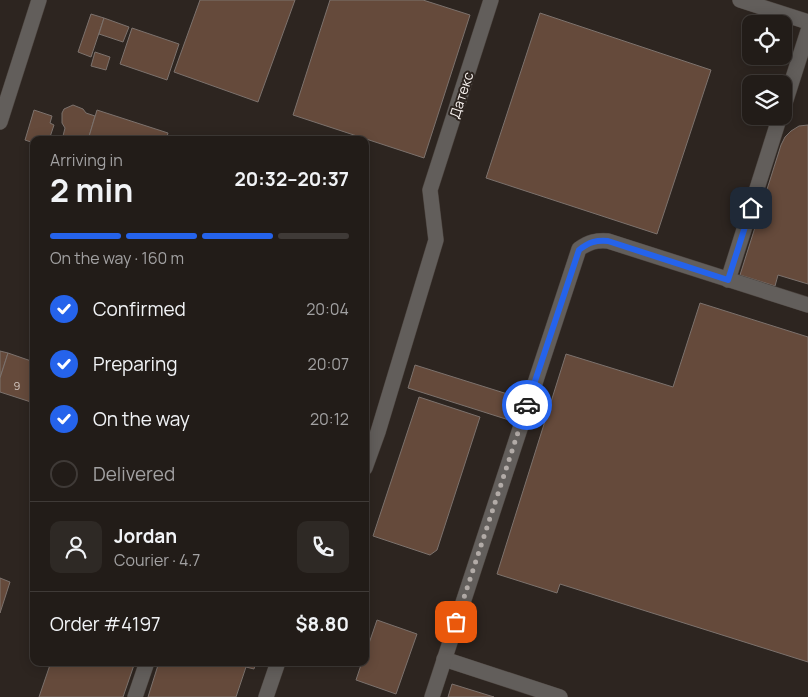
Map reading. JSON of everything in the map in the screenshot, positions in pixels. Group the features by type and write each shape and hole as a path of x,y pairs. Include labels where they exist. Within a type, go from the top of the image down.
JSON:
{"street":[{"path":"0,120 39,0"},
{"name":"Датекс","path":"371,430 436,240 430,190 491,0"},
{"path":"740,0 808,22"},
{"path":"792,81 808,30"},
{"path":"728,280 777,125"},
{"path":"432,697 579,250 588,242 608,241 808,305"},
{"path":"369,443 371,430"},
{"path":"444,659 560,697"},
{"path":"135,697 145,666"},
{"path":"266,697 277,666"}],"building":[{"path":"200,0 295,0 258,102 174,72"},
{"path":"330,0 423,0 470,15 424,158 369,140 369,136 357,136 293,115"},
{"path":"540,13 711,70 657,234 486,178"},
{"path":"91,14 104,18 91,57 78,52"},
{"path":"104,18 129,27 123,42 99,34"},
{"path":"132,28 179,44 167,80 120,64"},
{"path":"95,52 110,57 106,70 91,66"},
{"path":"73,105 95,116 89,136 63,136 65,128 62,123 62,113 64,109"},
{"path":"34,110 52,116 50,123 54,125 50,136 30,136 30,142 25,140"},
{"path":"97,110 168,133 167,136 89,136"},
{"path":"808,125 808,284 778,275 775,286 740,275 781,145 791,131 799,126"},
{"path":"700,303 808,337 808,662 560,584 557,593 497,574 566,354 673,387"},
{"path":"0,351 8,353 0,378"},
{"path":"8,353 30,361 30,402 0,392 0,378"},
{"path":"415,365 517,397 509,420 408,388"},
{"path":"419,397 480,417 437,550 430,555 373,536"},
{"path":"0,578 10,582 0,613"},
{"path":"377,620 417,634 396,694 356,680 361,666 369,666 369,643"},
{"path":"50,666 134,666 123,697 39,697"},
{"path":"158,666 255,666 254,669 246,667 236,697 148,697"},
{"path":"452,684 494,697 448,697"}],"way so far":[{"path":"456,622 527,405"}],"route":[{"path":"527,405 575,259 579,250 588,242 608,241 728,280 751,208"}]}
